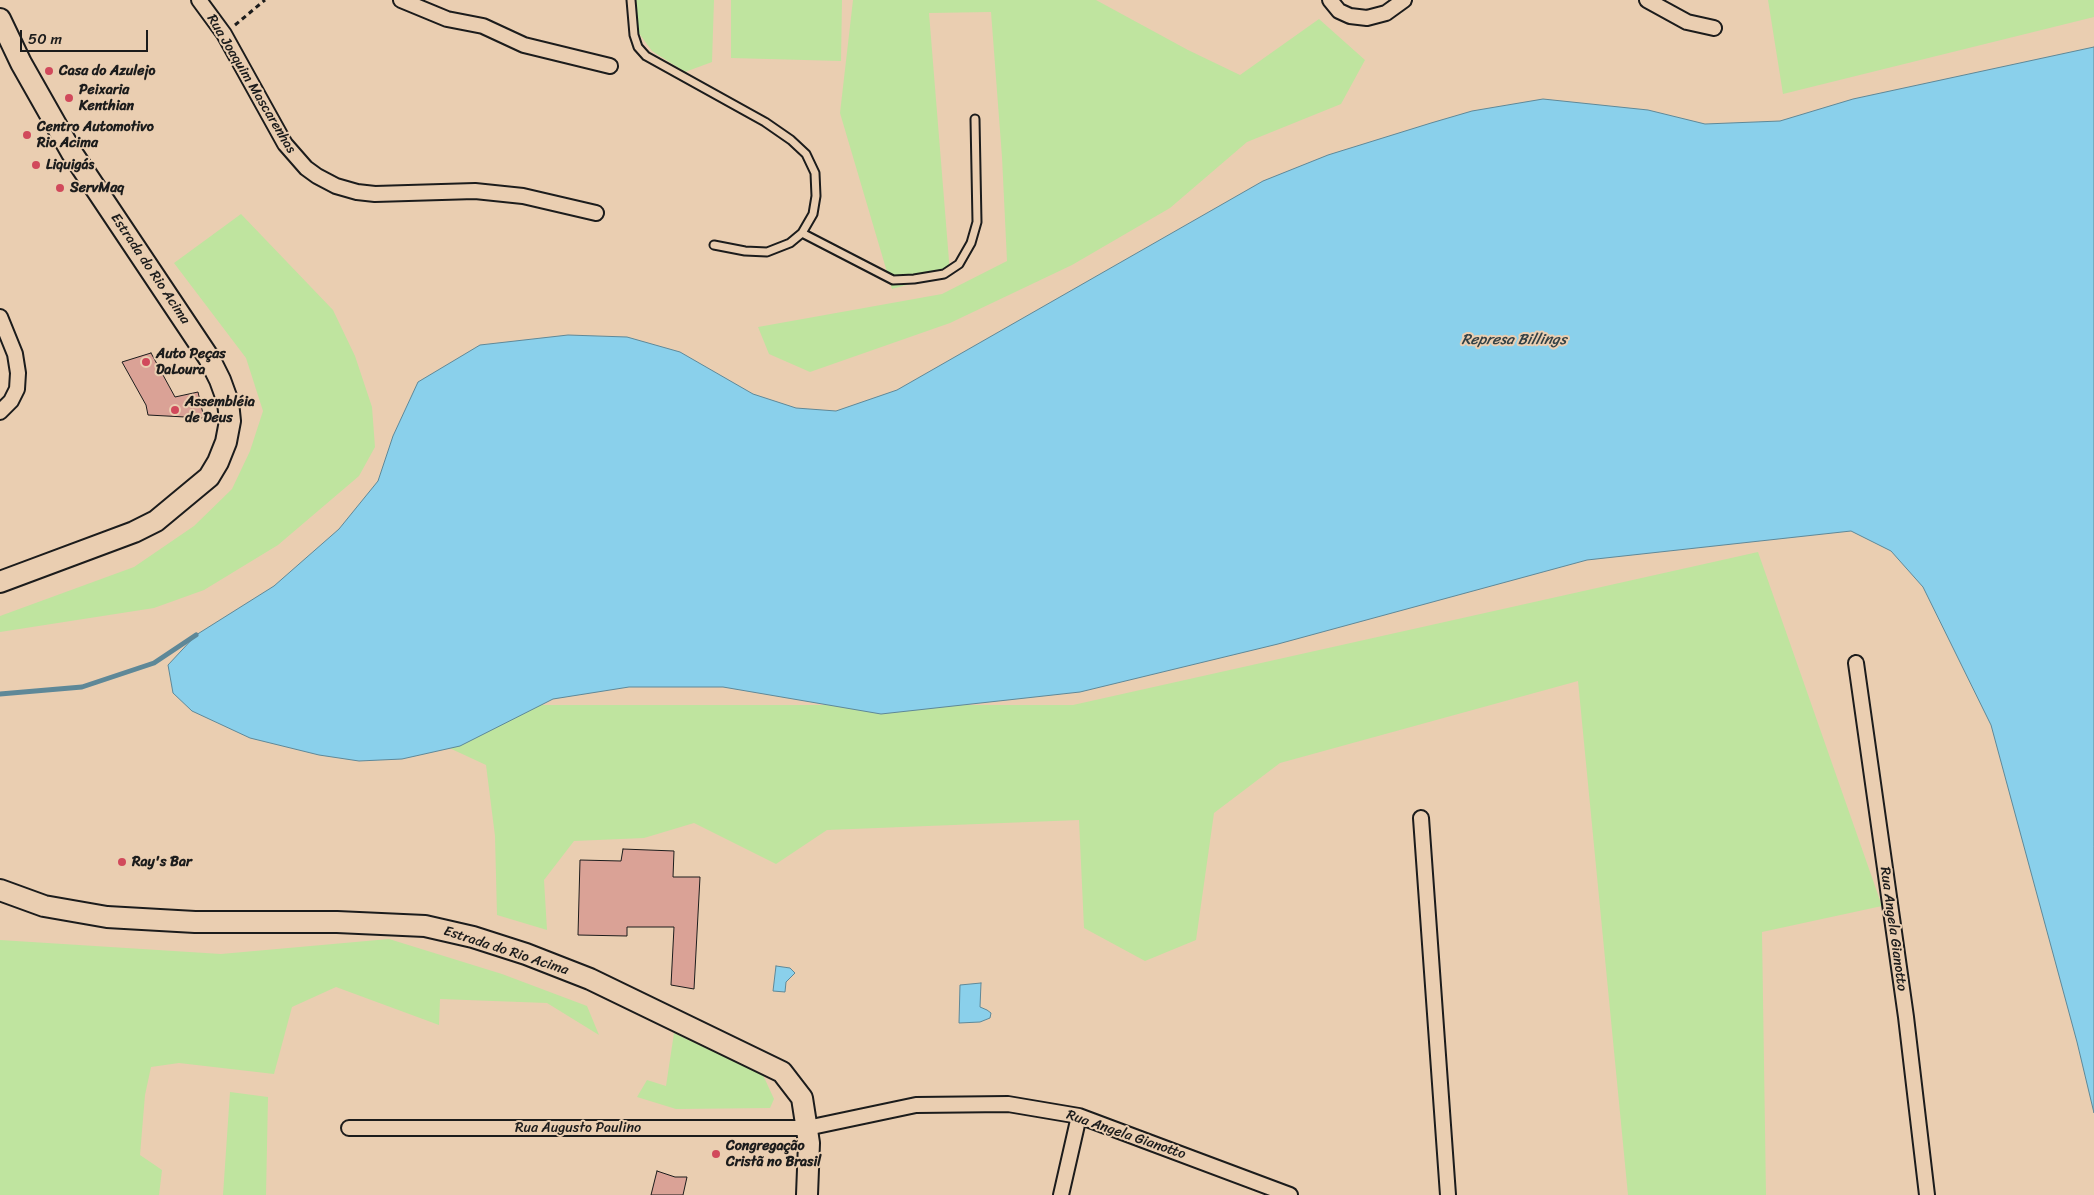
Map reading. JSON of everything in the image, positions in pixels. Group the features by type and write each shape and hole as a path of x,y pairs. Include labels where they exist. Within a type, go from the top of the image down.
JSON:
{"main road":[{"name":"Estrada do Rio Acima","path":"0,19 21,63 72,153 209,358 228,402 230,422 226,442 209,478 156,521 134,532 0,582"},
{"name":"Estrada do Rio Acima","path":"0,890 44,906 107,917 195,922 405,924 450,930 526,954 590,979 782,1072 802,1098 809,1143 807,1195"}],"street":[{"name":"Rua Joaquim Mascarenhas","path":"198,0 224,34 285,144 306,168 317,176 336,186 357,192 375,194 476,191 523,196 596,213"},
{"path":"401,0 447,19 483,26 524,45 610,66"},
{"path":"1330,0 1338,11 1350,16 1367,18 1386,12 1404,0"},
{"path":"1648,0 1687,22 1714,28"},
{"path":"0,318 15,354 18,373 17,388 11,401 0,412"},
{"name":"Rua Angela Gianotto","path":"1856,663 1906,1017 1927,1195"},
{"path":"1421,818 1448,1195"},
{"name":"Rua Angela Gianotto","path":"807,1128 916,1105 1008,1104 1079,1116 1290,1195"},
{"path":"1061,1195 1079,1116"},
{"name":"Rua Augusto Paulino","path":"349,1128 807,1128"}],"lane":[{"path":"631,0 634,35 638,47 646,56 766,122 791,140 806,154 815,173 816,196 813,214 802,232 790,243 767,252 745,251 714,245"},
{"path":"802,232 892,280 914,279 944,274 959,264 971,243 977,222 975,119"}],"path":[{"path":"224,34 265,0"}],"green space":[{"path":"633,0 714,0 712,62 685,72 652,51 638,32"},
{"path":"731,0 842,0 841,61 731,58"},
{"path":"853,0 1096,0 1188,50 1240,75 1319,19 1365,60 1341,104 1247,142 1170,208 1072,265 950,323 810,372 769,354 758,327 942,294 1007,261 1002,157 991,12 929,13 950,273 892,289 840,113"},
{"path":"1768,0 2094,0 2094,17 1783,94"},
{"path":"241,214 333,310 355,356 372,407 375,447 359,476 278,545 204,590 154,608 0,632 0,616 134,567 194,526 232,489 250,451 263,411 246,358 174,263"},
{"path":"1758,552 1882,906 1762,932 1766,1195 1628,1195 1578,681 1280,763 1214,813 1196,940 1145,961 1084,928 1079,820 827,830 776,864 694,823 644,838 574,841 544,880 547,930 497,915 495,836 486,765 445,746 475,705 1073,705"},
{"path":"389,939 502,974 587,1006 599,1035 547,1003 440,999 439,1025 336,987 292,1007 274,1074 179,1063 151,1067 145,1095 140,1155 162,1170 159,1195 0,1195 0,940 221,954"},
{"path":"674,1033 763,1075 774,1099 770,1108 676,1109 637,1097 647,1080 666,1086"},
{"path":"230,1092 268,1097 266,1195 223,1195"}],"water":[{"name":"Represa Billings","path":"2094,47 2094,1113 2077,1042 1991,725 1923,587 1891,551 1851,531 1587,560 1278,644 1080,692 881,714 723,687 629,687 553,699 460,746 402,759 359,761 319,755 250,738 192,711 173,693 168,665 196,635 274,586 339,529 378,481 393,436 418,382 480,345 568,335 627,337 680,352 753,394 796,408 836,411 897,390 1263,181 1328,155 1472,111 1543,99 1648,110 1705,124 1780,121 1853,99"},
{"path":"776,966 790,968 795,973 786,982 785,992 773,991"},
{"path":"981,983 980,1007 991,1013 990,1018 980,1022 959,1023 960,985"}],"building":[{"path":"151,353 175,397 198,392 204,418 148,415 146,405 122,362"},
{"path":"623,849 674,851 673,877 700,877 694,989 671,985 674,927 627,927 627,936 578,935 580,860 621,861"},
{"path":"657,1171 675,1177 687,1177 683,1195 651,1195"}],"waterway":[{"path":"0,694 82,687 154,663 196,635"}],"place":[{"name":"Casa do Azulejo","path":"49,71"},
{"name":"Peixaria Kenthian","path":"69,98"},
{"name":"Centro Automotivo Rio Acima","path":"27,135"},
{"name":"Liquigás","path":"36,165"},
{"name":"ServMaq","path":"60,188"},
{"name":"Auto Peças DaLoura","path":"146,362"},
{"name":"Assembléia de Deus","path":"175,410"},
{"name":"Ray's Bar","path":"122,862"},
{"name":"Congregação Cristã no Brasil","path":"716,1154"}]}
